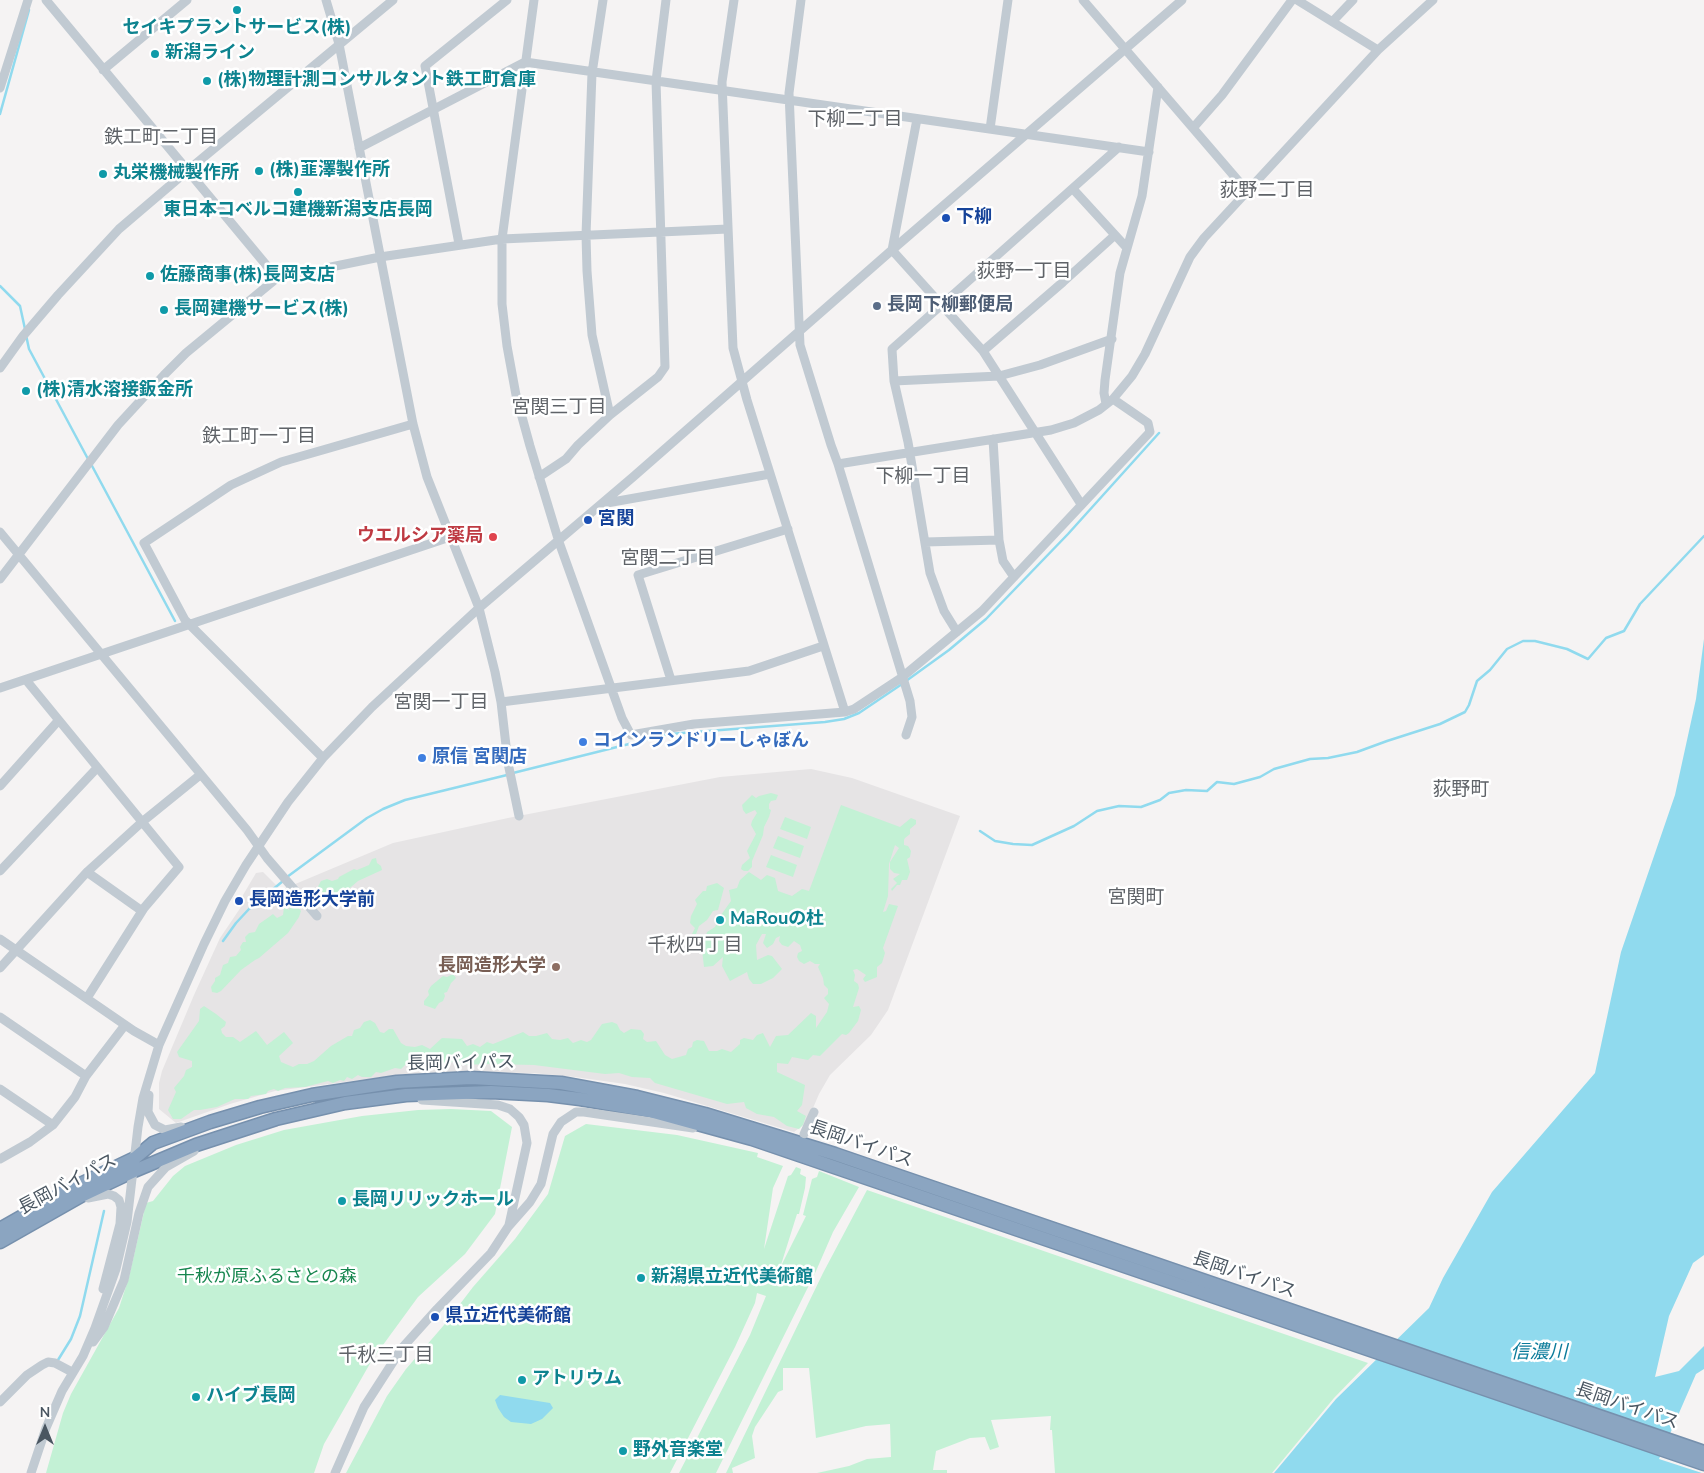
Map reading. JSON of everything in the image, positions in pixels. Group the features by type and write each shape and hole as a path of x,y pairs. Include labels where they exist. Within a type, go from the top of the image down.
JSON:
{"highway":[{"name":"長岡バイパス","path":"0,1228 72,1188 135,1158 153,1143 210,1122 260,1107 329,1092 397,1082 471,1078 524,1080 561,1084 637,1096 740,1123 832,1159 1704,1464"},
{"name":"長岡バイパス","path":"0,1242 52,1212 134,1171 196,1145 276,1119 345,1103 406,1094 491,1092 548,1095 618,1104 832,1159 1704,1452"}],"street":[{"path":"0,88 28,0"},
{"path":"46,0 277,278"},
{"path":"103,70 187,0"},
{"path":"326,0 339,44 413,424 427,477 479,608 501,702 508,763 519,816"},
{"path":"0,368 23,336 71,280 119,230 393,0"},
{"path":"459,244 425,66 507,0"},
{"path":"534,0 502,239 502,304 507,346 516,395 538,477 559,542 622,718 631,735 694,724 845,712 854,709 902,678 982,611 1150,432 1148,423 1109,401 1104,393 1120,273 1142,196 1158,87"},
{"path":"603,0 592,73 586,235 592,334 610,415"},
{"path":"538,477 566,459 610,415 658,377 665,367 656,81 666,0"},
{"path":"734,0 722,82 733,348 770,474 845,712"},
{"path":"801,0 789,100 798,333 800,346 830,445 838,464 906,688 912,712 906,735"},
{"path":"990,129 1008,0"},
{"path":"1083,0 1247,191"},
{"path":"83,1356 95,1328 123,1244 143,1098 159,1045 204,944 232,889 288,802 323,758 390,690 479,608 559,542 892,250 1182,0"},
{"path":"1193,128 1222,95 1292,0"},
{"path":"1297,0 1378,50"},
{"path":"1332,21 1353,0"},
{"path":"838,464 1035,433 1074,423 1094,413 1109,401 1132,376 1145,354 1190,257 1204,238 1378,50 1433,0"},
{"path":"359,148 525,62 1149,152"},
{"path":"892,250 917,119"},
{"path":"957,632 944,611 933,585 894,381 892,349 1119,147"},
{"path":"1073,189 1126,248"},
{"path":"0,579 118,425 164,375 186,354 277,278 380,257 502,239 728,230"},
{"path":"983,351 1115,235"},
{"path":"892,250 983,351 1081,504"},
{"path":"894,381 999,376 1112,339"},
{"path":"323,758 189,625 144,543 231,485 273,466 413,424"},
{"path":"993,439 1003,561 1014,577"},
{"path":"601,504 770,474"},
{"path":"671,680 638,575 788,529"},
{"path":"0,532 267,858 317,916"},
{"path":"0,688 450,537"},
{"path":"925,542 1000,540"},
{"path":"501,702 749,670 823,646"},
{"path":"26,680 178,866 142,911 87,998"},
{"path":"0,786 58,721"},
{"path":"0,871 97,768"},
{"path":"0,968 87,872 142,822 200,775"},
{"path":"87,872 142,911"},
{"path":"219,916 154,1074 148,1112 155,1125 165,1130 173,1130 239,1108 260,1107"},
{"path":"0,939 125,1025 159,1045"},
{"path":"0,1017 86,1076"},
{"path":"0,1159 30,1142 53,1125 74,1097 86,1076 125,1025"},
{"path":"0,1089 53,1125"},
{"path":"345,1103 367,1104 427,1100 498,1105 510,1109 519,1117 524,1125 527,1143 508,1227"},
{"path":"335,1473 364,1407 398,1355 437,1309 487,1257 508,1227 530,1202 541,1184 553,1134 561,1122 576,1112 733,1133"},
{"path":"804,1134 814,1112"},
{"path":"31,1473 46,1428 72,1372 104,1327 124,1280 148,1187 166,1167 221,1137"},
{"path":"52,1212 100,1194 108,1194 119,1200 121,1207 120,1224 114,1254 99,1303 95,1328"},
{"path":"0,1402 4,1392 48,1362 55,1363 72,1372"}],"shaded area":[{"name":"長岡造形大学","path":"811,769 852,778 960,816 888,1010 871,1035 830,1075 819,1094 807,1122 794,1132 664,1093 625,1084 533,1073 442,1072 399,1075 275,1091 176,1123 159,1109 159,1083 162,1071 220,938 243,904 243,895 256,873 263,872 281,890 393,843 508,818 720,777"}],"green space":[{"path":"771,793 778,795 776,800 771,801 769,804 769,809 771,810 752,861 752,867 748,871 744,871 741,869 742,865 750,858 747,851 756,834 751,825 757,813 755,810 746,814 742,805 752,795 756,798"},
{"path":"841,805 900,827 911,818 916,820 916,824 910,829 910,834 904,840 904,845 908,846 911,851 910,857 907,859 910,872 907,880 902,880 900,885 897,885 892,891 891,889 897,883 893,879 900,874 894,873 890,869 890,862 899,848 895,845 889,864 888,896 883,912 886,911 889,904 898,906 883,948 885,953 882,963 877,967 877,977 865,982 863,979 866,975 857,969 853,970 855,975 854,981 858,984 859,988 853,1007 859,1006 861,1010 858,1021 849,1033 846,1035 842,1034 820,1056 813,1055 808,1060 792,1057 788,1064 777,1063 777,1072 805,1085 802,1105 797,1111 806,1116 803,1125 799,1129 787,1126 774,1117 757,1114 746,1108 744,1102 727,1104 655,1083 650,1078 632,1077 619,1073 605,1074 534,1065 462,1065 454,1061 448,1064 433,1065 428,1061 414,1065 407,1063 401,1069 395,1068 381,1073 376,1072 371,1077 358,1075 352,1079 347,1077 344,1081 340,1080 333,1083 328,1081 305,1087 285,1088 278,1091 274,1089 266,1094 251,1096 248,1099 235,1099 217,1107 194,1110 181,1119 173,1119 168,1110 176,1092 174,1088 184,1076 186,1070 192,1067 192,1061 179,1057 177,1052 199,1021 200,1009 204,1006 226,1022 225,1026 221,1029 226,1037 233,1037 240,1042 256,1031 267,1045 284,1032 293,1043 279,1056 281,1062 293,1067 314,1061 331,1046 348,1036 352,1036 354,1030 370,1020 375,1023 380,1032 384,1033 389,1029 393,1029 401,1043 406,1046 415,1047 422,1045 430,1049 442,1038 462,1039 467,1046 473,1044 480,1047 487,1042 493,1044 523,1032 529,1036 547,1033 552,1039 568,1038 573,1043 581,1040 587,1042 591,1040 602,1024 612,1022 617,1024 624,1033 631,1029 641,1030 644,1034 643,1039 647,1042 656,1041 665,1055 672,1059 686,1055 693,1042 697,1040 704,1041 709,1051 722,1049 731,1052 740,1044 740,1040 744,1038 753,1040 757,1035 763,1033 770,1047 776,1036 788,1035 811,1013 816,1016 816,1028 827,1012 829,1004 824,998 828,994 828,989 824,985 818,967 820,964 810,961 804,964 799,961 798,953 802,951 800,945 794,941 788,947 782,945 779,941 780,936 767,948 763,943 766,934 762,934 756,945 757,960 768,955 772,956 782,969 773,978 761,984 753,984 747,972 730,981 722,966 723,957 713,966 704,967 702,950 707,932 715,927 731,901 729,890 737,888 740,880 749,872 761,880 767,875 775,878 778,891 792,896 802,889 809,891"},
{"path":"785,817 811,827 807,839 780,829"},
{"path":"778,836 804,846 800,858 773,848"},
{"path":"771,855 797,865 793,877 766,867"},
{"path":"376,858 382,870 358,881 338,898 333,900 318,899 314,894 321,881 338,879 354,869 357,870 369,865 372,859"},
{"path":"717,883 724,888 718,910 713,911 707,920 699,926 696,934 692,934 695,928 690,923 697,904 695,900 703,891 706,891 707,886"},
{"path":"295,904 301,911 288,933 259,958 241,970 221,991 217,993 212,992 211,987 215,978 220,975 223,965 228,963 230,957 236,956 241,950 240,947 243,942 246,942 245,937 249,933 255,932 259,924 273,914 277,918 283,915 284,907 289,910 290,905"},
{"path":"453,974 456,978 451,983 447,992 444,993 443,1001 435,1009 424,1005 431,986 443,976 447,977"},
{"name":"千秋が原ふるさとの森","path":"418,1110 491,1111 512,1127 495,1214 465,1254 418,1297 372,1360 324,1444 314,1473 46,1473 63,1413 71,1394 119,1308 129,1277 146,1203 153,1201 173,1176 185,1166 236,1145 284,1130 362,1116"},
{"path":"586,1124 677,1135 758,1153 757,1157 783,1166 773,1188 764,1249 788,1176 791,1175 796,1167 801,1169 800,1174 806,1177 805,1188 799,1214 797,1214 780,1268 806,1216 803,1215 812,1179 817,1177 819,1171 859,1187 833,1232 816,1271 716,1473 679,1473 750,1335 766,1296 757,1293 755,1303 735,1347 670,1473 346,1473 387,1396 406,1369 515,1239 548,1194 565,1136"},
{"path":"867,1190 1368,1363 1334,1398 1272,1473 1055,1473 1052,1430 1050,1430 1051,1416 991,1420 999,1447 990,1450 985,1437 970,1438 936,1451 933,1470 947,1470 947,1473 817,1473 849,1466 867,1459 891,1457 890,1424 866,1426 816,1438 809,1368 783,1368 783,1390 778,1392 755,1427 752,1436 755,1458 732,1468 733,1473 726,1473 823,1273"}],"water":[{"name":"信濃川","path":"1704,639 1704,1255 1693,1263 1669,1316 1655,1377 1679,1371 1704,1346 1704,1369 1696,1374 1659,1459 1702,1473 1274,1473 1336,1399 1429,1308 1443,1278 1492,1192 1595,1073 1621,952 1675,795 1696,699"},
{"path":"500,1395 550,1403 553,1408 542,1419 531,1424 511,1422 504,1417 498,1408 495,1400"}],"waterway":[{"path":"0,114 29,10"},
{"path":"0,286 20,306 25,329"},
{"path":"26,335 29,349 88,459"},
{"path":"906,681 949,650 986,619 1068,534 1159,433"},
{"path":"91,464 175,621"},
{"path":"980,831 995,841 1032,845 1074,826 1097,811 1119,806 1141,807 1160,800 1169,793 1186,790 1207,791 1217,782 1234,784 1260,777 1274,769 1310,759 1328,758 1357,752 1440,724 1465,712 1477,681 1490,670 1507,649 1523,641 1535,641 1567,649 1588,659 1606,638 1624,631 1640,604 1704,536"},
{"path":"513,773 669,734 844,719 859,713 902,684"},
{"path":"287,877 367,818 383,809 405,800 507,775"},
{"path":"223,941 249,909 283,881"},
{"path":"58,1360 71,1339 80,1316 104,1211"}],"place":[{"name":"セイキプラントサービス(株)","path":"237,10"},
{"name":"新潟ライン","path":"155,54"},
{"name":"(株)物理計測コンサルタント鉄工町倉庫","path":"207,81"},
{"name":"(株)韮澤製作所","path":"259,171"},
{"name":"丸栄機械製作所","path":"103,174"},
{"name":"東日本コベルコ建機新潟支店長岡","path":"298,192"},
{"name":"下柳","path":"946,218"},
{"name":"佐藤商事(株)長岡支店","path":"150,276"},
{"name":"長岡下柳郵便局","path":"877,306"},
{"name":"長岡建機サービス(株)","path":"164,310"},
{"name":"(株)清水溶接鈑金所","path":"26,391"},
{"name":"宮関","path":"588,520"},
{"name":"ウエルシア薬局","path":"493,537"},
{"name":"コインランドリーしゃぼん","path":"583,742"},
{"name":"原信 宮関店","path":"422,758"},
{"name":"長岡造形大学前","path":"239,901"},
{"name":"MaRouの杜","path":"720,920"},
{"name":"長岡造形大学","path":"556,967"},
{"name":"長岡リリックホール","path":"342,1201"},
{"name":"新潟県立近代美術館","path":"641,1278"},
{"name":"県立近代美術館","path":"435,1317"},
{"name":"アトリウム","path":"522,1380"},
{"name":"ハイブ長岡","path":"196,1397"},
{"name":"野外音楽堂","path":"623,1451"}],"district":[{"name":"下柳二丁目","path":"855,120"},
{"name":"鉄工町二丁目","path":"161,138"},
{"name":"荻野二丁目","path":"1267,191"},
{"name":"荻野一丁目","path":"1024,272"},
{"name":"宮関三丁目","path":"559,408"},
{"name":"鉄工町一丁目","path":"259,437"},
{"name":"下柳一丁目","path":"923,477"},
{"name":"宮関二丁目","path":"668,559"},
{"name":"宮関一丁目","path":"441,703"},
{"name":"荻野町","path":"1461,790"},
{"name":"宮関町","path":"1136,898"},
{"name":"千秋四丁目","path":"695,946"},
{"name":"千秋三丁目","path":"386,1356"}]}
